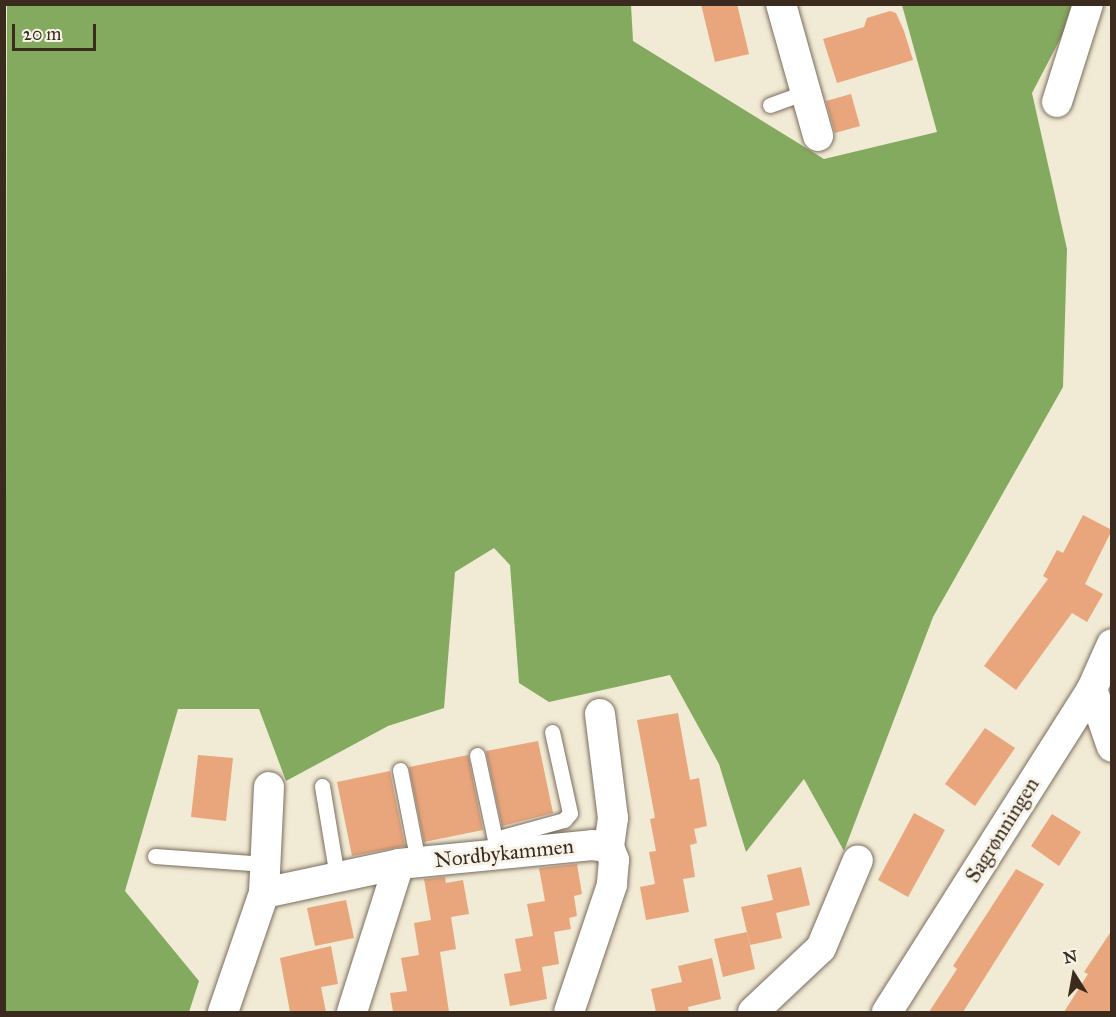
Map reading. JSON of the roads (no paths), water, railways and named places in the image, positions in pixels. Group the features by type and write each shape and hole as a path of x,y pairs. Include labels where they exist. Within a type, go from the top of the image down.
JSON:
{"street":[{"path":"781,4 818,136"},
{"path":"1057,102 1088,4"},
{"name":"Sagrønningen","path":"887,1012 1092,689 1112,644"},
{"path":"1092,689 1112,747"},
{"path":"569,1012 612,885 614,860 609,847 613,818 600,714"},
{"path":"223,1012 264,878 269,787"},
{"name":"Nordbykammen","path":"264,878 338,877 496,846 592,845 609,847"},
{"path":"753,1012 821,948 858,860"},
{"path":"352,1012 408,863"}],"lane":[{"path":"770,105 806,92"},
{"path":"477,755 496,846 564,820 570,813 552,732"},
{"path":"400,770 408,863"},
{"path":"322,786 338,877"},
{"path":"155,856 264,878"}]}
